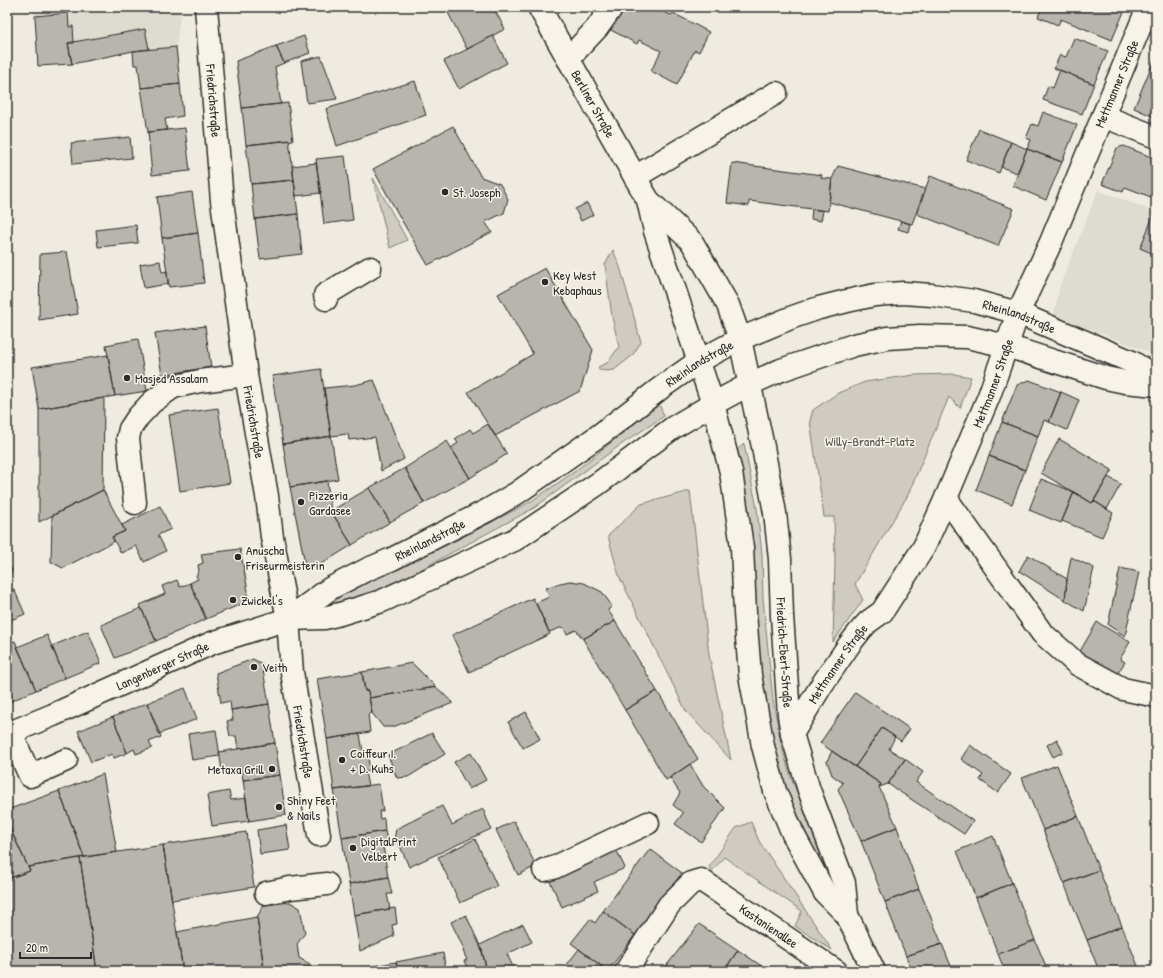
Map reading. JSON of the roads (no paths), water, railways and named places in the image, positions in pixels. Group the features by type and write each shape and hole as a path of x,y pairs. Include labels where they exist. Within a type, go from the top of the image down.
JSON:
{"main road":[{"name":"Friedrichstraße","path":"206,7 222,201 246,375 267,496 272,537 288,619 292,672 319,835"},
{"name":"Berliner Straße","path":"540,7 648,200 657,238 687,331 699,361 713,404"},
{"path":"568,59 597,28 612,7"},
{"name":"Mettmanner Straße","path":"792,734 821,686 860,631 868,622 882,612 924,547 989,396 1018,313 1051,242 1148,7"},
{"path":"635,177 776,93"},
{"path":"1103,116 1156,137"},
{"name":"Berliner Straße","path":"648,200 692,242 728,305 740,339"},
{"path":"326,299 325,294 370,268"},
{"name":"Rheinlandstraße","path":"288,619 330,588 392,559 488,510 517,493 601,434 662,387 699,361 740,339 819,308 875,296 903,293 932,295 974,301 1018,313 1132,362 1156,377"},
{"path":"713,404 750,384 823,354 854,345 887,338 920,336 967,337 1007,346 1106,378 1125,382 1156,385"},
{"name":"Friedrich-Ebert-Straße","path":"740,339 763,447 775,513 780,559 782,616 789,715 792,734 809,790 844,883 847,915"},
{"path":"135,503 128,438 130,429 138,417 152,402 173,387 200,381 246,375"},
{"name":"Friedrich-Ebert-Straße","path":"713,404 731,472 742,547 750,675 767,762 775,791 793,834 825,893 847,915 874,971"},
{"name":"Langenberger Straße","path":"9,733 53,715 212,643 288,619 324,618 382,601 514,540 599,483 674,427 713,404"},
{"path":"946,498 1042,633 1077,664 1123,689 1156,696"},
{"path":"9,733 30,776 66,760"},
{"path":"544,870 553,868 648,823"},
{"name":"Kastanienallee","path":"626,971 669,905 691,883 701,880 836,971"},
{"path":"266,893 290,888 327,884"}],"place":[{"name":"St. Joseph","path":"445,192"},
{"name":"Key West Kebaphaus","path":"545,282"},
{"name":"Masjed Assalam","path":"127,378"},
{"name":"Pizzeria Gardasee","path":"301,502"},
{"name":"Anuscha Friseurmeisterin","path":"238,557"},
{"name":"Zwickel's","path":"233,600"},
{"name":"Veith","path":"254,667"},
{"name":"Coiffeur I. + D. Kuhs","path":"342,760"},
{"name":"Metaxa Grill","path":"272,769"},
{"name":"Shiny Feet & Nails","path":"279,807"},
{"name":"DigitalPrint Velbert","path":"353,848"}],"park label":[{"name":"Willy-Brandt-Platz","path":"870,441"}]}
